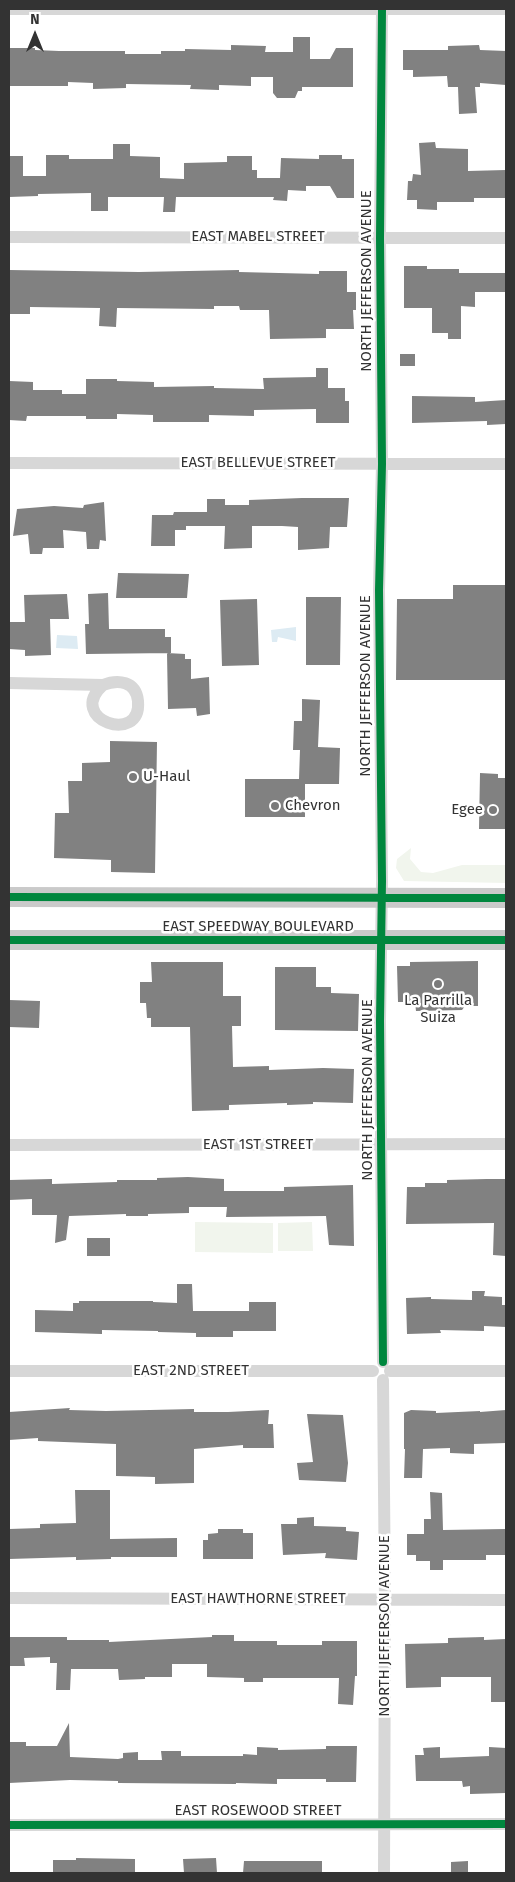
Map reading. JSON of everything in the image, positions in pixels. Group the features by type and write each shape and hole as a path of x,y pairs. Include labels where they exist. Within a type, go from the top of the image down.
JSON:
{"main road":[{"name":"EAST SPEEDWAY BOULEVARD","path":"9,896 506,898"},
{"name":"EAST SPEEDWAY BOULEVARD","path":"9,940 506,940"}],"street":[{"path":"9,9 506,10"},
{"name":"NORTH JEFFERSON AVENUE","path":"382,9 380,238 382,464 379,600 382,898 381,1144 386,1371 384,1873"},
{"name":"EAST MABEL STREET","path":"9,237 506,238"},
{"name":"EAST BELLEVUE STREET","path":"9,463 506,464"},
{"path":"9,683 103,685"},
{"name":"EAST 1ST STREET","path":"9,1145 506,1144"},
{"name":"EAST 2ND STREET","path":"9,1371 373,1371 376,1378 386,1371"},
{"path":"386,1371 506,1371"},
{"name":"EAST HAWTHORNE STREET","path":"9,1598 506,1600"},
{"name":"EAST ROSEWOOD STREET","path":"9,1825 506,1824"}],"shaded area":[{"path":"296,627 296,641 278,637 277,642 272,642 271,630"},
{"path":"57,635 77,636 78,649 56,648"},
{"path":"411,848 410,859 421,872 433,873 462,865 506,865 506,883 404,881 396,868 397,859"},
{"path":"195,1222 273,1223 273,1253 195,1252"},
{"path":"312,1222 313,1251 278,1251 278,1223"}],"building":[{"path":"293,37 310,37 310,59 330,59 336,48 353,48 353,87 302,87 302,91 298,91 295,98 277,98 273,93 273,77 251,77 251,86 219,85 219,90 190,89 191,85 126,84 126,88 93,89 93,83 68,82 68,86 9,86 9,48 35,48 35,50 59,51 125,51 125,54 161,54 161,51 185,51 185,49 231,50 231,45 266,46 265,52 293,52"},
{"path":"479,45 480,50 506,51 506,85 480,83 480,87 475,87 477,113 459,114 458,87 448,87 447,76 413,77 413,70 403,70 403,50 448,50 448,46"},
{"path":"435,142 436,148 468,149 468,171 506,170 506,198 474,198 474,202 437,202 437,210 417,209 417,200 407,200 408,181 412,181 413,174 421,175 419,143"},
{"path":"113,144 130,144 130,156 160,157 160,178 184,179 184,163 227,162 227,156 252,156 252,170 257,170 257,178 280,178 281,158 319,159 319,155 342,155 342,159 354,159 354,198 337,198 330,186 306,186 306,191 288,190 287,201 273,200 274,197 176,197 175,212 163,212 164,197 108,197 108,211 91,211 91,193 38,194 38,196 9,197 9,156 23,156 23,176 46,176 46,155 69,155 69,159 113,159"},
{"path":"404,266 427,266 427,269 459,269 459,273 506,273 506,292 475,292 475,307 461,306 461,339 448,339 448,333 432,333 432,308 404,308"},
{"path":"9,270 139,272 239,270 239,272 319,274 319,271 347,271 347,292 356,292 356,310 353,310 354,329 326,329 326,338 270,339 269,310 240,310 239,306 214,306 214,309 117,308 116,327 99,326 100,308 30,307 30,314 9,314"},
{"path":"400,354 415,354 415,366 400,366"},
{"path":"316,368 328,368 328,388 345,388 345,401 349,401 349,423 316,423 316,409 254,410 254,416 209,415 209,422 153,422 153,415 117,414 117,419 86,419 86,416 27,416 26,421 9,420 9,381 33,382 33,390 62,390 62,394 86,394 86,379 154,382 154,387 214,386 214,388 264,389 263,378 316,377"},
{"path":"412,396 475,397 475,402 506,400 506,424 487,425 487,421 412,423"},
{"path":"349,498 347,527 330,527 329,548 298,550 298,527 282,526 252,526 252,548 224,549 225,526 186,526 186,530 175,530 175,546 151,546 152,515 173,515 174,512 207,512 207,499 225,499 225,505 249,505 249,500"},
{"path":"104,502 106,541 100,540 99,549 87,549 86,532 63,530 64,548 43,548 42,554 30,554 28,534 13,536 17,509 54,506 83,508 84,505"},
{"path":"118,573 189,574 187,598 116,598"},
{"path":"453,585 506,585 506,680 396,680 397,599 453,599"},
{"path":"108,593 109,629 165,629 165,637 171,637 171,653 86,654 85,624 89,624 88,594"},
{"path":"67,594 69,619 50,619 51,655 25,656 25,650 9,649 9,622 25,622 24,595"},
{"path":"306,597 341,597 340,665 306,665"},
{"path":"257,599 259,665 222,666 220,600"},
{"path":"167,653 185,654 185,659 191,659 191,679 209,677 210,714 197,716 196,708 168,709"},
{"path":"302,699 320,700 318,747 340,748 339,784 305,784 305,817 245,817 245,779 299,779 300,750 293,750 294,721 302,721"},
{"name":"U-Haul","path":"110,741 157,742 155,873 111,872 111,860 54,858 55,813 69,813 68,781 82,781 82,763 110,762"},
{"name":"Egee","path":"480,773 498,774 498,778 506,778 506,829 479,829"},
{"name":"La Parrilla Suiza","path":"478,961 478,1006 465,1006 462,1010 416,1011 415,1002 398,1002 397,966 410,966 410,962"},
{"path":"151,962 223,962 223,996 241,996 241,1026 232,1026 233,1067 269,1066 269,1070 354,1069 353,1103 313,1102 313,1104 287,1105 287,1103 229,1105 229,1110 192,1111 190,1027 151,1027 151,1018 147,1018 146,1003 140,1003 140,982 152,982"},
{"path":"275,967 316,967 316,987 331,987 331,993 359,994 358,1031 275,1030"},
{"path":"9,1000 40,1001 39,1028 9,1027"},
{"path":"188,1177 224,1179 224,1191 284,1191 284,1187 353,1185 354,1246 329,1245 326,1216 226,1217 227,1207 189,1207 189,1213 148,1214 148,1216 126,1216 126,1214 69,1216 66,1240 55,1243 57,1215 32,1215 32,1199 9,1200 9,1180 52,1179 52,1184"},
{"path":"506,1179 506,1256 493,1255 494,1223 406,1224 407,1187 425,1187 425,1183 447,1183 447,1180"},
{"path":"87,1238 110,1238 110,1256 87,1256"},
{"path":"177,1284 192,1284 193,1311 249,1311 249,1302 276,1302 276,1331 233,1331 233,1337 196,1337 196,1333 158,1331 102,1330 102,1334 35,1332 35,1310 73,1311 73,1303 79,1303 79,1301 153,1301 177,1303"},
{"path":"472,1291 485,1291 484,1296 502,1297 502,1305 506,1305 506,1327 484,1326 484,1331 440,1330 441,1333 407,1334 406,1298 431,1297 431,1299 472,1300"},
{"path":"70,1408 69,1410 106,1411 194,1409 194,1412 269,1410 268,1424 273,1424 274,1448 243,1448 243,1445 194,1449 194,1483 155,1484 155,1477 116,1476 116,1444 38,1441 38,1438 9,1440 9,1412"},
{"path":"411,1410 436,1411 436,1413 506,1410 506,1443 474,1444 474,1454 450,1453 450,1448 423,1449 422,1478 404,1478 404,1413"},
{"path":"307,1414 343,1415 348,1463 346,1482 299,1480 297,1463 313,1462"},
{"path":"75,1490 110,1490 110,1539 177,1538 177,1557 111,1557 111,1559 76,1560 76,1557 9,1559 9,1529 40,1528 40,1524 76,1523"},
{"path":"430,1492 442,1493 443,1530 506,1529 506,1555 486,1555 486,1560 443,1560 443,1570 430,1570 430,1561 416,1561 416,1555 407,1555 407,1534 424,1534 424,1519 431,1519"},
{"path":"314,1517 314,1526 346,1527 346,1531 359,1532 357,1560 325,1558 326,1553 283,1555 281,1524 297,1524 297,1518"},
{"path":"218,1529 243,1529 243,1533 253,1533 253,1559 203,1559 203,1540 208,1540 208,1534 218,1533"},
{"path":"212,1635 234,1635 234,1641 277,1641 277,1645 322,1645 322,1641 357,1641 357,1676 355,1676 353,1705 338,1704 339,1678 263,1678 263,1682 244,1682 244,1678 207,1677 207,1664 172,1664 172,1677 145,1677 145,1679 119,1680 118,1669 71,1669 70,1690 56,1690 57,1663 50,1663 50,1657 24,1658 25,1666 9,1666 9,1637 67,1637 67,1640 109,1640 109,1642 212,1637"},
{"path":"484,1637 484,1640 506,1639 506,1702 491,1702 491,1677 441,1677 441,1687 406,1688 405,1644 448,1643 448,1638"},
{"path":"69,1723 70,1757 118,1759 123,1758 123,1753 138,1752 138,1760 162,1760 161,1751 181,1751 181,1756 243,1756 243,1754 257,1755 257,1747 278,1748 278,1750 326,1749 326,1746 357,1746 356,1782 326,1782 326,1779 277,1779 277,1784 118,1783 118,1781 70,1780 9,1783 9,1742 26,1742 26,1746 57,1746"},
{"path":"440,1747 440,1758 489,1756 489,1747 506,1748 506,1793 470,1794 470,1786 463,1787 462,1781 416,1781 415,1755 424,1755 423,1748"},
{"path":"76,1858 135,1859 135,1873 53,1873 53,1860 76,1860"},
{"path":"216,1858 217,1873 184,1873 183,1859"},
{"path":"244,1861 322,1861 322,1873 243,1873"},
{"path":"468,1861 468,1873 451,1873 451,1862"}],"cycle path":[{"path":"382,9 380,238 382,464 379,590 383,1362"},
{"path":"9,897 506,898"},
{"path":"9,940 506,940"},
{"path":"9,1825 506,1824"}],"place":[{"name":"U-Haul","path":"133,777"},
{"name":"Chevron","path":"275,806"},
{"name":"Egee","path":"493,810"},
{"name":"La Parrilla Suiza","path":"438,984"}]}
